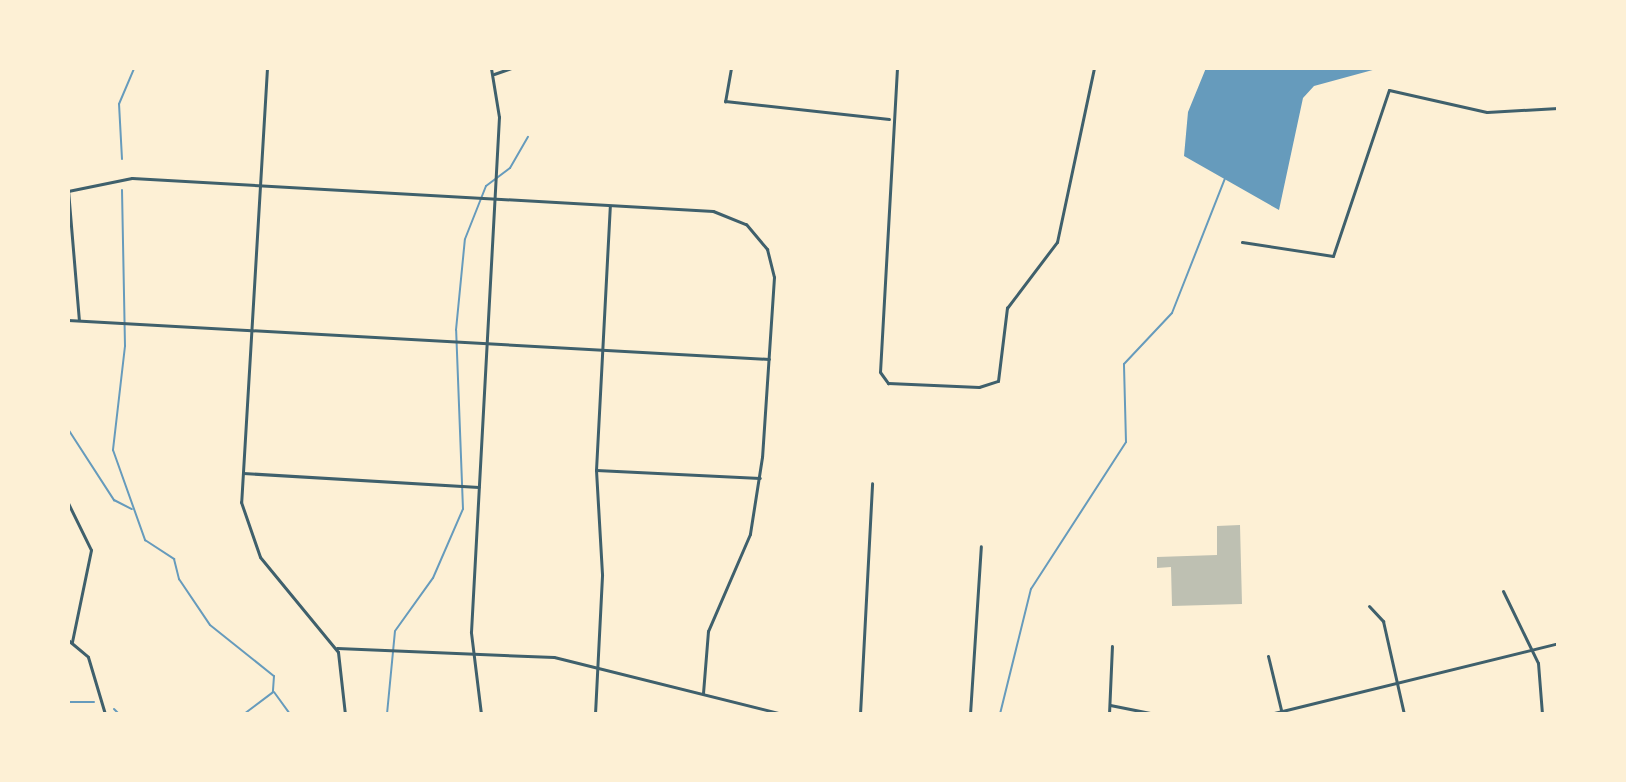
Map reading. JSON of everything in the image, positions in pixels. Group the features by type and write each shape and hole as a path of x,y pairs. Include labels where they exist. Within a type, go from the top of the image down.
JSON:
{"street":[{"path":"267,68 257,186 241,473 245,525 260,557 337,648 345,714"},
{"path":"293,68 336,68"},
{"path":"481,714 472,652 495,199 494,74 491,68"},
{"path":"494,74 511,68"},
{"path":"731,68 725,101 889,119"},
{"path":"897,68 889,119 882,379 995,384 1007,308 1059,236 1094,68"},
{"path":"1242,242 1331,258 1389,90 1487,112 1558,108"},
{"path":"79,320 68,190 132,178 713,211 755,232 774,269 760,478 750,534 708,631 703,693"},
{"path":"595,714 598,666 596,470 610,206"},
{"path":"68,320 769,359"},
{"path":"596,470 760,478"},
{"path":"241,473 479,487"},
{"path":"860,714 872,483"},
{"path":"68,503 91,550 70,641 96,672 105,714"},
{"path":"970,714 981,546"},
{"path":"1503,591 1533,650 1542,714"},
{"path":"1369,606 1383,621 1404,714"},
{"path":"1270,714 1558,643"},
{"path":"1109,714 1112,646"},
{"path":"337,648 472,652 598,666 778,713"},
{"path":"1268,656 1282,713"},
{"path":"1110,705 1155,714"}],"water":[{"path":"1206,68 1380,68 1314,86 1303,98 1279,210 1184,156 1188,112"}],"building":[{"path":"1240,525 1242,604 1172,606 1171,567 1157,568 1157,557 1217,555 1217,526"}],"waterway":[{"path":"122,159 119,104 134,68"},
{"path":"387,714 395,631 433,578 463,509 456,330 465,239 486,186 510,168 528,137"},
{"path":"1000,714 1031,589 1126,442 1124,364 1172,313 1226,176"},
{"path":"122,190 125,346 113,450 145,540 174,559 179,579 210,625 274,676 273,692"},
{"path":"68,429 114,500 132,509"},
{"path":"244,714 273,692"},
{"path":"274,692 290,714"},
{"path":"68,702 94,702"},
{"path":"114,709 119,714"}]}
